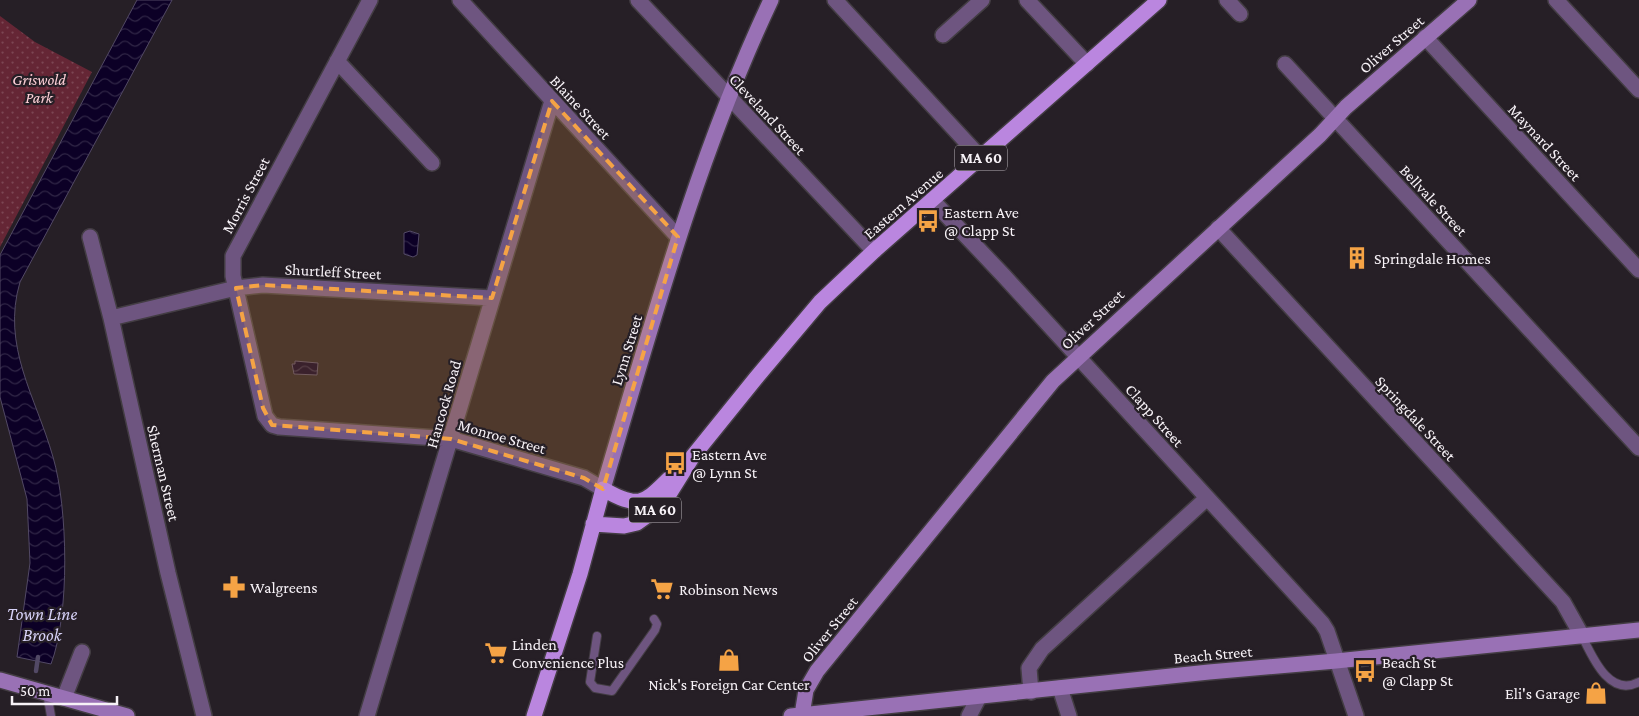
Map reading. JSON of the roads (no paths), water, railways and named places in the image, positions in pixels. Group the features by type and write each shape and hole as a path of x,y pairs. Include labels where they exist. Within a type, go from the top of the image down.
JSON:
{"main road":[{"name":"Lynn Street","path":"534,716 580,574 602,489 678,237 728,97 770,0"},
{"name":"Eastern Avenue","path":"593,524 624,526 632,524 651,513 668,496 694,456 802,323 832,290 1159,0"},
{"name":"Oliver Street","path":"796,715 806,690 817,671 1053,381 1335,119 1468,0"},
{"name":"Eastern Avenue","path":"602,489 621,499 642,501 654,493 694,456"},
{"name":"Beach Street","path":"796,715 872,712 979,697 1209,672 1639,630"},
{"path":"0,680 127,716"}],"street":[{"name":"Morris Street","path":"269,422 262,408 231,266 233,256 370,0"},
{"name":"Blaine Street","path":"460,0 678,237"},
{"name":"Cleveland Street","path":"638,0 874,251"},
{"path":"835,0 981,158"},
{"path":"943,35 982,0"},
{"path":"1027,0 1087,64"},
{"path":"1227,0 1240,14"},
{"path":"1556,0 1639,90"},
{"name":"Maynard Street","path":"1426,37 1639,270"},
{"path":"337,61 432,163"},
{"name":"Bellvale Street","path":"1284,64 1639,448"},
{"name":"Hancock Road","path":"367,716 552,101"},
{"name":"Clapp Street","path":"932,200 1078,356 1324,626 1356,716"},
{"name":"Springdale Street","path":"1218,228 1563,602 1582,636"},
{"name":"Sherman Street","path":"90,237 112,318 168,573 204,716"},
{"name":"Shurtleff Street","path":"112,318 236,288 263,285 492,298"},
{"name":"Monroe Street","path":"269,422 279,426 451,439 584,478 602,489"},
{"path":"1031,692 1029,668 1042,649 1206,498"},
{"path":"64,698 82,652"},
{"path":"1060,688 1069,716"},
{"path":"969,716 979,697"}],"lane":[{"path":"597,636 590,682 595,688 611,691 616,688 656,630 657,624 654,619"},
{"path":"1582,636 1605,676 1612,681 1627,685 1639,682"},
{"path":"47,693 51,716"}],"water":[{"name":"Town Line Brook","path":"137,0 172,0 20,282 15,305 15,328 18,350 23,371 53,457 62,504 65,561 64,590 57,643 51,664 17,657 30,563 27,499 0,397 0,255"},
{"path":"410,231 419,234 417,255 413,257 404,254 404,233"},
{"path":"295,361 318,363 317,375 294,374 292,364 295,364"}],"waterway":[{"path":"36,671 38,657"}],"place":[{"name":"Eastern Ave @ Clapp St","path":"928,221"},
{"name":"Springdale Homes","path":"1357,258"},
{"name":"Eastern Ave @ Lynn St","path":"675,463"},
{"name":"Walgreens","path":"234,587"},
{"name":"Robinson News","path":"662,589"},
{"name":"Linden Convenience Plus","path":"496,653"},
{"name":"Nick's Foreign Car Center","path":"729,660"},
{"name":"Beach St @ Clapp St","path":"1365,671"},
{"name":"Eli's Garage","path":"1596,693"}],"park label":[{"name":"Griswold Park","path":"39,88"}]}
